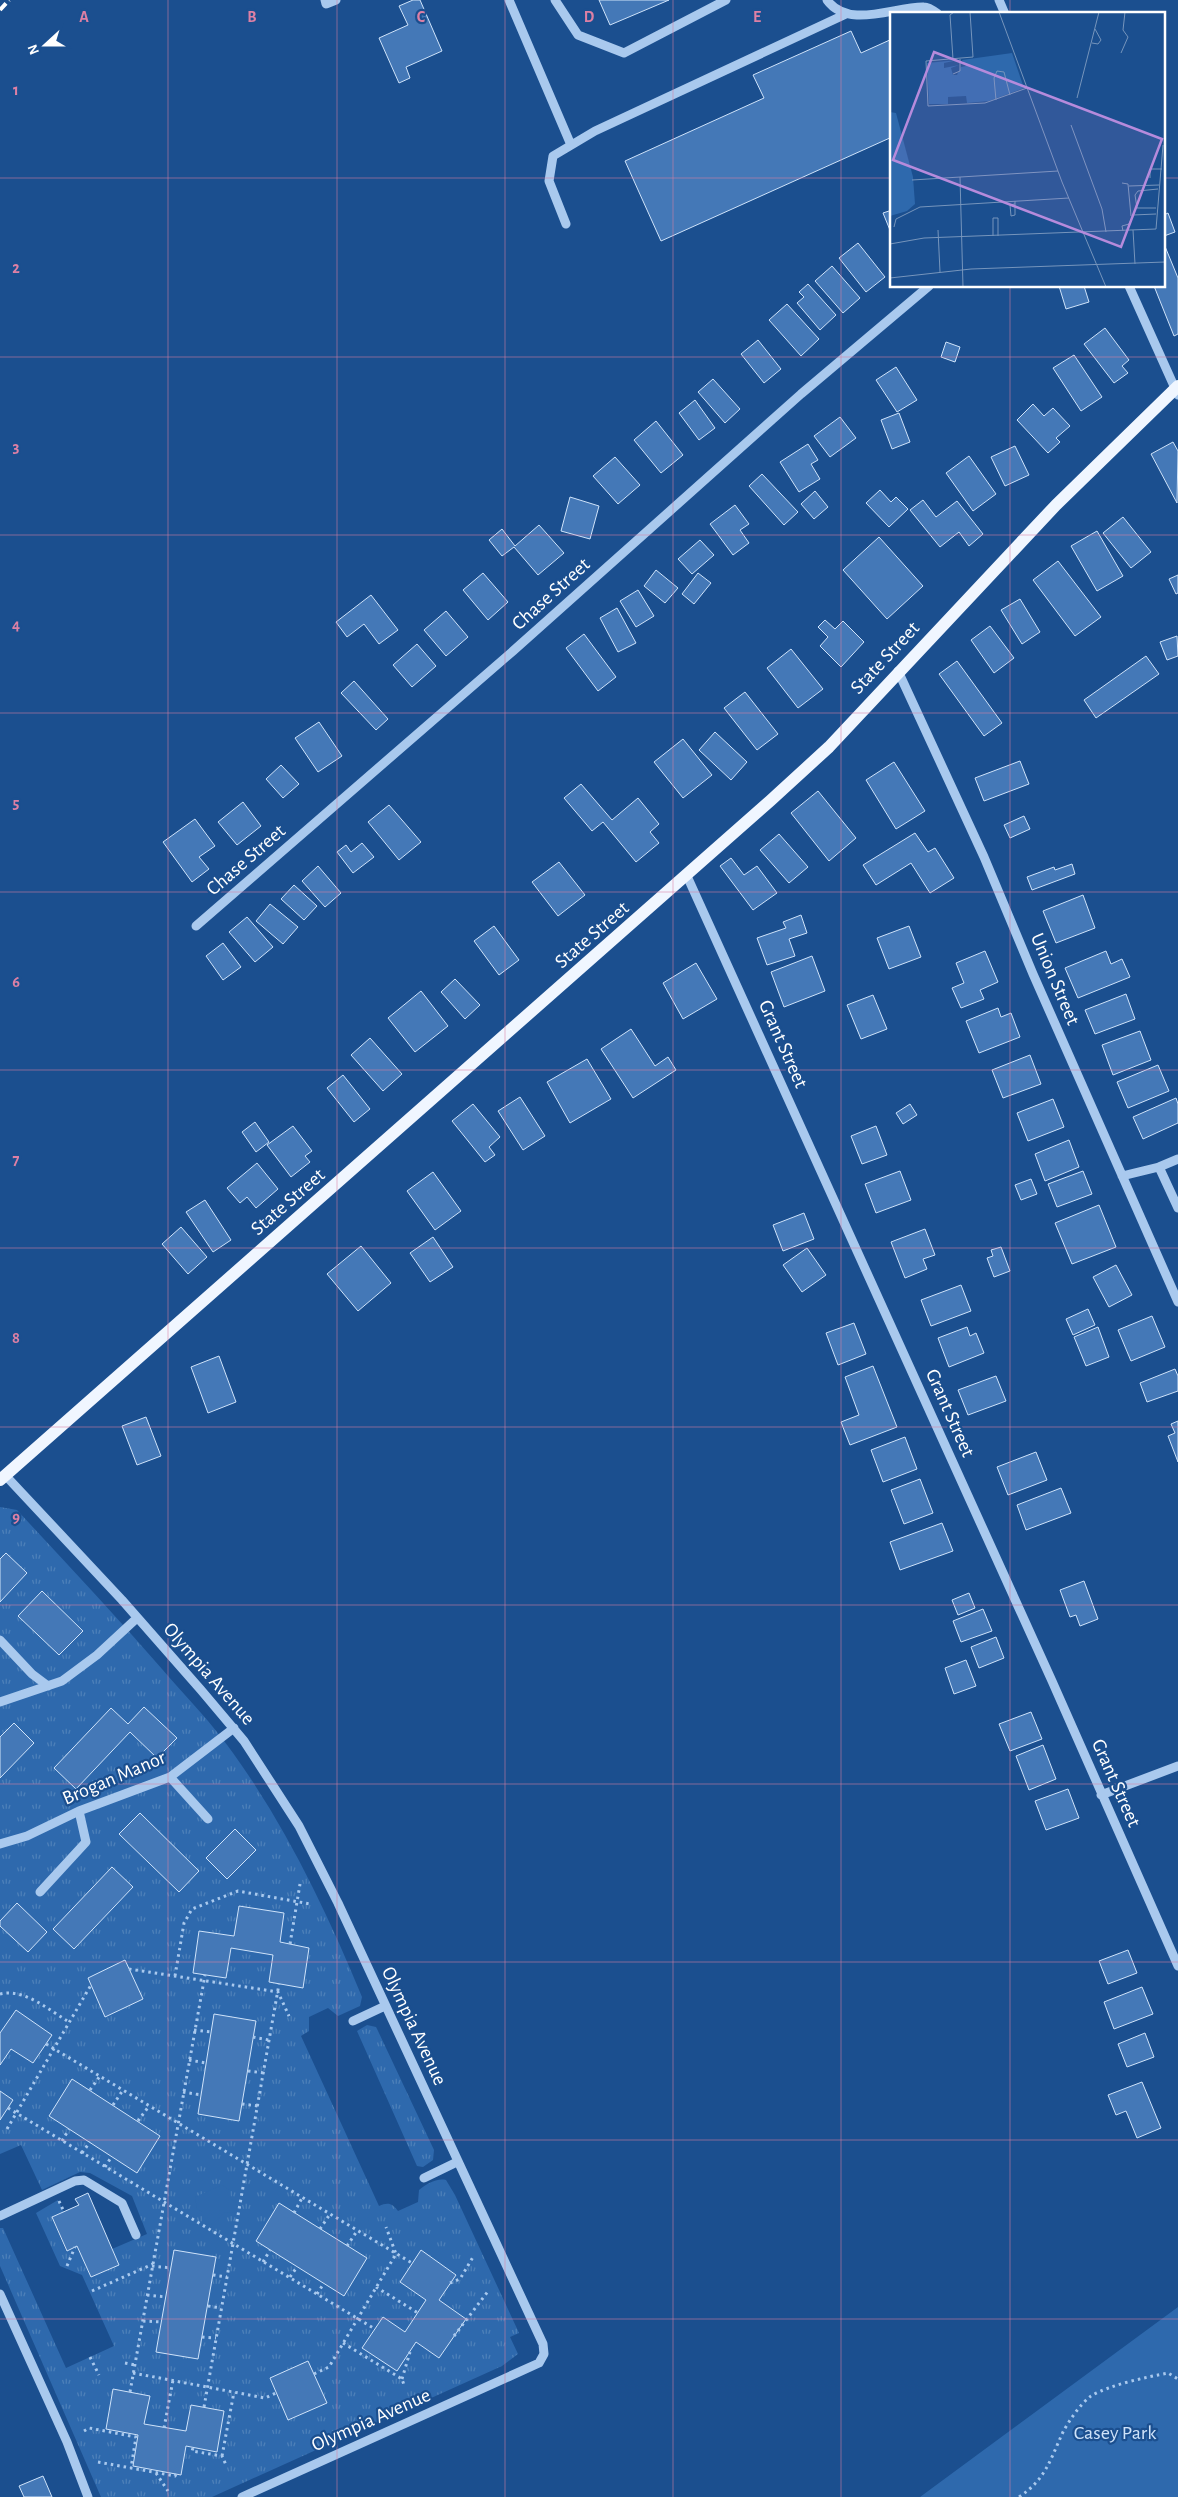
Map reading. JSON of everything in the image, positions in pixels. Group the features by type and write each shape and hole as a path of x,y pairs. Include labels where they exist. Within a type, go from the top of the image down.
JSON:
{"main road":[{"name":"State Street","path":"3,1478 687,876 829,747 898,671 1063,498 1159,402 1177,390"}],"street":[{"path":"325,0 326,4 336,0"},
{"path":"510,0 571,145"},
{"path":"555,0 578,35 624,53 716,7 726,0"},
{"path":"827,0 846,14"},
{"path":"999,0 1004,12"},
{"path":"566,224 549,181 553,156 595,131 846,14 869,14 926,7 935,12"},
{"name":"Chase Street","path":"196,926 276,859 801,394 926,288"},
{"path":"1130,288 1177,390"},
{"name":"Union Street","path":"898,671 980,848 1178,1302"},
{"name":"Grant Street","path":"687,876 1052,1681 1178,1966"},
{"path":"1122,1176 1159,1167 1178,1159"},
{"path":"1159,1167 1178,1208"},
{"name":"Olympia Avenue","path":"3,1478 137,1618 234,1728 273,1783 299,1826 543,2344 544,2354 539,2363 242,2497"},
{"path":"0,1702 62,1681 78,1670 137,1618"},
{"path":"0,1640 32,1674 48,1686"},
{"name":"Brogan Manor","path":"0,1844 27,1836 79,1811 170,1777 234,1728"},
{"path":"1101,1795 1178,1766"},
{"path":"170,1777 208,1819"},
{"path":"40,1892 86,1842 79,1811"},
{"path":"353,2021 385,2006"},
{"path":"424,2178 457,2162"},
{"path":"0,2216 75,2181 84,2180 122,2203 136,2235"},
{"path":"0,2294 67,2442 88,2497"}],"path":[{"path":"290,1944 300,1884"},
{"path":"174,1976 184,1923 192,1909 238,1890 310,1904"},
{"path":"129,1969 278,1992"},
{"path":"130,2392 204,1974"},
{"path":"204,2407 279,1984"},
{"path":"7,2129 91,1985"},
{"path":"0,1994 15,1992 24,1995 69,2022"},
{"path":"278,1992 289,2016"},
{"path":"194,2030 211,2032"},
{"path":"253,2037 269,2040"},
{"path":"46,2044 412,2263"},
{"path":"189,2060 206,2063"},
{"path":"248,2071 264,2073"},
{"path":"90,2090 100,2076"},
{"path":"113,2105 123,2090"},
{"path":"184,2092 201,2095"},
{"path":"242,2104 258,2106"},
{"path":"138,2121 149,2106"},
{"path":"8,2108 375,2329"},
{"path":"62,2141 69,2129"},
{"path":"82,2153 90,2142"},
{"path":"105,2167 112,2156"},
{"path":"294,2213 302,2198"},
{"path":"58,2200 64,2212"},
{"path":"320,2229 330,2214"},
{"path":"386,2226 396,2254"},
{"path":"348,2246 357,2231"},
{"path":"66,2266 75,2247"},
{"path":"263,2262 270,2250"},
{"path":"314,2374 329,2367 396,2254"},
{"path":"450,2283 460,2279 473,2257"},
{"path":"92,2291 152,2265 171,2268"},
{"path":"290,2278 297,2267"},
{"path":"213,2275 227,2277"},
{"path":"317,2294 324,2284"},
{"path":"376,2287 418,2313"},
{"path":"454,2336 489,2290"},
{"path":"147,2294 166,2297"},
{"path":"208,2306 221,2308"},
{"path":"143,2321 161,2322"},
{"path":"202,2337 216,2338"},
{"path":"343,2343 402,2379"},
{"path":"404,2385 402,2379 410,2352"},
{"path":"90,2357 98,2375"},
{"path":"125,2363 135,2365"},
{"path":"133,2373 265,2398 276,2393"},
{"path":"1019,2497 1034,2487 1047,2468 1064,2429 1091,2396 1143,2377 1168,2373 1178,2379"},
{"path":"164,2428 173,2380"},
{"path":"226,2465 222,2456 234,2392"},
{"path":"84,2431 89,2428 136,2437 131,2468"},
{"path":"193,2448 192,2451 222,2456"},
{"path":"98,2462 175,2476 176,2474"},
{"path":"155,2472 168,2491"}],"green space":[{"path":"0,1507 17,1510 90,1589 208,1721 253,1782 305,1871 362,1997 360,2006 338,2016 328,2008 309,2017 309,2031 301,2036 379,2206 390,2204 398,2211 418,2202 419,2190 425,2186 435,2181 446,2180 455,2195 519,2333 510,2337 518,2354 502,2366 212,2497 101,2497 0,2266 0,2228 3,2228 66,2368 114,2346 82,2275 60,2266 36,2213 58,2200 64,2212 52,2218 66,2251 77,2246 91,2277 119,2265 112,2249 147,2234 132,2196 90,2173 80,2172 42,2190 21,2145 0,2154"},
{"path":"367,2025 376,2027 434,2150 433,2160 423,2167 417,2166 357,2031"},
{"path":"222,2185 230,2190 231,2199 237,2203 236,2212 224,2213 214,2223 209,2225 203,2222 203,2212 197,2209 195,2197"},
{"name":"Casey Park","path":"1178,2307 1178,2497 920,2497"}],"building":[{"path":"413,0 420,0 442,51 406,67 410,78 399,83 379,38 408,25 399,6"},
{"path":"599,0 669,0 610,25"},
{"path":"851,31 861,53 890,40 890,138 661,241 625,161 764,98 753,75"},
{"path":"890,211 890,230 883,213"},
{"path":"1168,213 1175,232 1166,235 1166,214"},
{"path":"858,243 885,277 866,292 839,258"},
{"path":"1166,249 1178,278 1178,334 1174,336 1155,288 1166,288"},
{"path":"832,266 860,298 843,313 815,281"},
{"path":"808,284 836,315 820,330 797,303 804,297 799,292"},
{"path":"1060,288 1085,288 1089,302 1066,309"},
{"path":"787,304 819,339 801,356 769,320"},
{"path":"1105,328 1129,360 1122,366 1128,373 1114,383 1084,344"},
{"path":"758,340 781,369 764,383 741,354"},
{"path":"946,342 960,347 955,362 941,357"},
{"path":"1074,355 1102,397 1081,411 1053,368"},
{"path":"896,367 917,400 897,412 876,380"},
{"path":"713,379 740,409 725,423 698,392"},
{"path":"695,400 715,428 699,440 679,413"},
{"path":"1033,404 1044,416 1053,408 1070,426 1056,438 1060,442 1048,453 1017,420"},
{"path":"899,413 910,442 892,449 881,420"},
{"path":"840,417 856,438 830,457 814,436"},
{"path":"656,421 683,455 661,473 634,440"},
{"path":"1173,442 1178,451 1177,503 1151,454"},
{"path":"808,444 818,460 811,464 820,479 799,492 780,462"},
{"path":"1015,446 1029,475 1005,486 991,457"},
{"path":"969,456 996,494 973,511 946,473"},
{"path":"615,457 640,485 618,504 593,476"},
{"path":"762,474 798,512 784,525 749,486"},
{"path":"880,490 891,502 896,497 908,509 889,527 866,503"},
{"path":"815,491 828,507 814,519 801,504"},
{"path":"570,497 599,506 590,539 561,531"},
{"path":"923,500 936,517 957,501 983,534 969,546 959,532 940,547 910,510"},
{"path":"735,505 749,524 740,530 749,543 733,555 710,524"},
{"path":"1123,517 1151,552 1131,568 1103,533"},
{"path":"539,525 564,553 538,575 514,547 502,556 489,540 502,529 515,546"},
{"path":"1097,531 1123,576 1097,591 1071,546"},
{"path":"879,537 923,586 887,619 843,570"},
{"path":"700,540 714,555 692,574 678,559"},
{"path":"1058,561 1101,617 1075,636 1033,580"},
{"path":"656,570 678,588 665,603 644,586"},
{"path":"483,573 508,602 488,620 463,590"},
{"path":"698,573 711,583 694,604 682,594"},
{"path":"1178,575 1178,593 1176,594 1169,579"},
{"path":"638,590 654,616 636,627 620,601"},
{"path":"371,595 398,630 379,644 364,624 347,637 336,622"},
{"path":"1020,599 1040,632 1022,644 1001,610"},
{"path":"617,608 636,643 618,652 600,618"},
{"path":"446,611 468,637 446,656 424,630"},
{"path":"825,620 835,629 843,621 864,642 841,667 820,646 828,637 818,627"},
{"path":"990,626 1014,658 994,673 971,640"},
{"path":"584,634 616,677 598,691 566,648"},
{"path":"1177,636 1178,656 1167,660 1160,642"},
{"path":"417,644 436,666 412,687 393,665"},
{"path":"791,649 823,689 798,708 767,668"},
{"path":"1146,656 1159,674 1096,718 1084,700"},
{"path":"957,661 1002,723 984,736 939,674"},
{"path":"354,681 388,719 376,730 341,693"},
{"path":"745,692 778,734 757,750 724,708"},
{"path":"319,722 342,756 318,772 295,738"},
{"path":"715,732 747,762 731,780 699,750"},
{"path":"683,739 712,775 683,798 654,762"},
{"path":"1020,761 1029,784 984,801 975,778"},
{"path":"894,762 925,811 896,829 866,780"},
{"path":"281,765 299,784 283,798 266,779"},
{"path":"581,784 612,820 638,798 659,824 650,832 659,843 636,862 603,822 592,831 564,798"},
{"path":"818,791 856,838 829,861 791,813"},
{"path":"243,802 261,826 237,845 218,822"},
{"path":"389,805 421,842 399,860 368,822"},
{"path":"1024,816 1030,829 1010,838 1004,825"},
{"path":"195,819 215,846 199,857 209,869 192,882 163,842"},
{"path":"915,833 928,852 935,848 954,878 930,893 911,863 876,885 863,865"},
{"path":"779,834 808,867 789,883 760,850"},
{"path":"362,843 374,857 353,873 337,852 346,845 351,852"},
{"path":"731,858 744,875 757,866 777,893 753,910 720,866"},
{"path":"559,862 585,895 558,916 532,882"},
{"path":"1072,864 1075,874 1032,890 1027,877 1054,867 1055,870"},
{"path":"318,866 341,893 325,907 302,881"},
{"path":"294,885 317,906 304,920 281,899"},
{"path":"1083,895 1095,928 1056,943 1043,911"},
{"path":"270,904 298,927 283,944 256,921"},
{"path":"801,915 807,933 789,939 795,956 767,965 757,938 786,928 783,922"},
{"path":"247,917 273,947 255,962 229,932"},
{"path":"494,926 519,960 499,975 474,941"},
{"path":"909,926 921,957 889,969 877,938"},
{"path":"223,943 241,967 223,980 206,956"},
{"path":"985,951 998,982 980,990 984,999 961,1008 952,988 964,983 956,963"},
{"path":"1106,951 1111,964 1122,959 1130,977 1078,998 1065,968"},
{"path":"812,956 825,991 784,1007 771,972"},
{"path":"696,963 717,999 683,1019 663,983"},
{"path":"455,979 480,1005 465,1019 441,992"},
{"path":"421,991 448,1026 415,1052 388,1018"},
{"path":"1126,994 1135,1019 1095,1034 1085,1010"},
{"path":"873,995 887,1029 861,1039 847,1005"},
{"path":"998,1008 1001,1017 1011,1013 1020,1037 979,1053 966,1021"},
{"path":"631,1029 655,1066 668,1057 676,1070 633,1098 601,1049"},
{"path":"1140,1031 1151,1060 1113,1075 1102,1045"},
{"path":"370,1038 402,1074 383,1091 351,1055"},
{"path":"1030,1055 1041,1084 1003,1098 992,1070"},
{"path":"587,1059 611,1099 570,1123 547,1082"},
{"path":"1158,1065 1169,1091 1128,1108 1117,1082"},
{"path":"343,1075 370,1109 354,1122 327,1088"},
{"path":"520,1097 545,1136 523,1150 498,1111"},
{"path":"1176,1098 1178,1104 1178,1123 1143,1139 1133,1117"},
{"path":"1053,1099 1064,1127 1028,1141 1017,1113"},
{"path":"473,1104 500,1137 489,1147 495,1155 485,1162 452,1121"},
{"path":"910,1104 917,1115 903,1124 896,1113"},
{"path":"255,1122 269,1142 256,1152 242,1132"},
{"path":"293,1126 312,1151 305,1156 310,1162 291,1177 267,1145"},
{"path":"876,1126 887,1155 862,1164 851,1136"},
{"path":"1069,1140 1079,1167 1045,1181 1035,1154"},
{"path":"257,1163 278,1189 256,1208 247,1197 240,1203 227,1188"},
{"path":"900,1171 911,1200 876,1213 865,1184"},
{"path":"1083,1171 1092,1194 1057,1207 1048,1184"},
{"path":"433,1172 461,1211 435,1230 407,1191"},
{"path":"1031,1179 1037,1194 1021,1200 1015,1185"},
{"path":"205,1200 231,1240 213,1252 186,1212"},
{"path":"1099,1205 1116,1247 1072,1264 1055,1223"},
{"path":"804,1213 814,1239 783,1251 773,1225"},
{"path":"181,1227 207,1257 188,1274 162,1244"},
{"path":"925,1229 935,1255 923,1259 927,1269 905,1278 891,1242"},
{"path":"433,1237 453,1267 430,1282 410,1253"},
{"path":"361,1246 391,1283 358,1311 327,1274"},
{"path":"1001,1247 1010,1271 994,1277 987,1258 993,1256 991,1250"},
{"path":"807,1248 826,1275 802,1292 783,1265"},
{"path":"1116,1265 1132,1295 1109,1307 1093,1277"},
{"path":"961,1285 971,1311 931,1326 921,1300"},
{"path":"1088,1309 1095,1325 1073,1335 1066,1319"},
{"path":"1152,1316 1165,1347 1131,1361 1118,1330"},
{"path":"854,1323 866,1354 838,1365 826,1333"},
{"path":"967,1327 970,1336 976,1333 984,1353 949,1367 938,1338"},
{"path":"1098,1327 1109,1357 1086,1366 1074,1337"},
{"path":"219,1356 236,1402 208,1413 191,1367"},
{"path":"873,1366 897,1427 850,1445 841,1422 859,1415 845,1377"},
{"path":"1175,1369 1178,1376 1178,1391 1147,1402 1140,1383"},
{"path":"996,1376 1006,1401 968,1415 958,1390"},
{"path":"146,1417 161,1456 137,1465 122,1426"},
{"path":"1178,1421 1178,1462 1168,1436 1175,1433 1171,1424"},
{"path":"905,1437 917,1469 883,1482 871,1450"},
{"path":"1036,1452 1047,1480 1008,1495 997,1467"},
{"path":"920,1479 933,1513 904,1524 891,1490"},
{"path":"1061,1488 1071,1513 1026,1530 1017,1505"},
{"path":"942,1523 953,1551 900,1570 890,1542"},
{"path":"6,1553 27,1573 0,1602 0,1559"},
{"path":"1084,1581 1098,1619 1080,1626 1076,1615 1070,1617 1060,1590"},
{"path":"42,1591 83,1631 59,1655 18,1616"},
{"path":"969,1593 975,1608 958,1615 952,1600"},
{"path":"983,1609 992,1631 961,1642 953,1621"},
{"path":"996,1637 1004,1658 979,1668 971,1647"},
{"path":"966,1660 976,1686 954,1694 945,1668"},
{"path":"144,1707 177,1738 157,1758 130,1732 76,1789 54,1768 111,1708 128,1724"},
{"path":"1031,1712 1042,1739 1010,1751 999,1724"},
{"path":"14,1723 34,1743 0,1778 0,1737"},
{"path":"1043,1745 1056,1779 1029,1790 1016,1756"},
{"path":"1068,1789 1079,1818 1046,1830 1035,1801"},
{"path":"140,1813 199,1871 179,1892 119,1834"},
{"path":"235,1829 256,1850 227,1879 206,1858"},
{"path":"112,1867 133,1887 74,1949 53,1929"},
{"path":"17,1903 47,1932 28,1952 0,1926 0,1921"},
{"path":"239,1906 284,1913 280,1942 309,1948 303,1988 269,1982 273,1955 231,1948 226,1978 193,1973 199,1931 234,1936"},
{"path":"1128,1950 1137,1973 1108,1984 1099,1961"},
{"path":"125,1960 143,1999 105,2017 88,1978"},
{"path":"1142,1987 1153,2014 1114,2029 1104,2002"},
{"path":"16,2010 52,2035 33,2063 11,2049 0,2065 0,2033"},
{"path":"214,2014 256,2021 239,2121 198,2114"},
{"path":"1145,2033 1154,2057 1127,2067 1118,2044"},
{"path":"72,2079 160,2136 137,2173 49,2116"},
{"path":"1142,2082 1161,2128 1137,2138 1126,2111 1116,2115 1108,2095"},
{"path":"0,2091 13,2100 0,2120"},
{"path":"88,2193 119,2265 91,2277 77,2246 67,2251 52,2217 79,2205 75,2199"},
{"path":"279,2203 367,2258 344,2296 256,2241"},
{"path":"174,2250 216,2257 198,2359 156,2352"},
{"path":"421,2250 456,2275 439,2300 466,2319 439,2358 416,2342 397,2371 362,2348 383,2317 405,2332 426,2300 400,2282"},
{"path":"308,2361 327,2403 288,2420 270,2378"},
{"path":"113,2389 150,2396 144,2424 186,2431 191,2405 224,2411 217,2452 186,2446 181,2475 133,2466 138,2435 106,2429"},
{"path":"43,2476 52,2497 24,2497 19,2486"}],"railway":[{"path":"0,10 9,0"}]}
